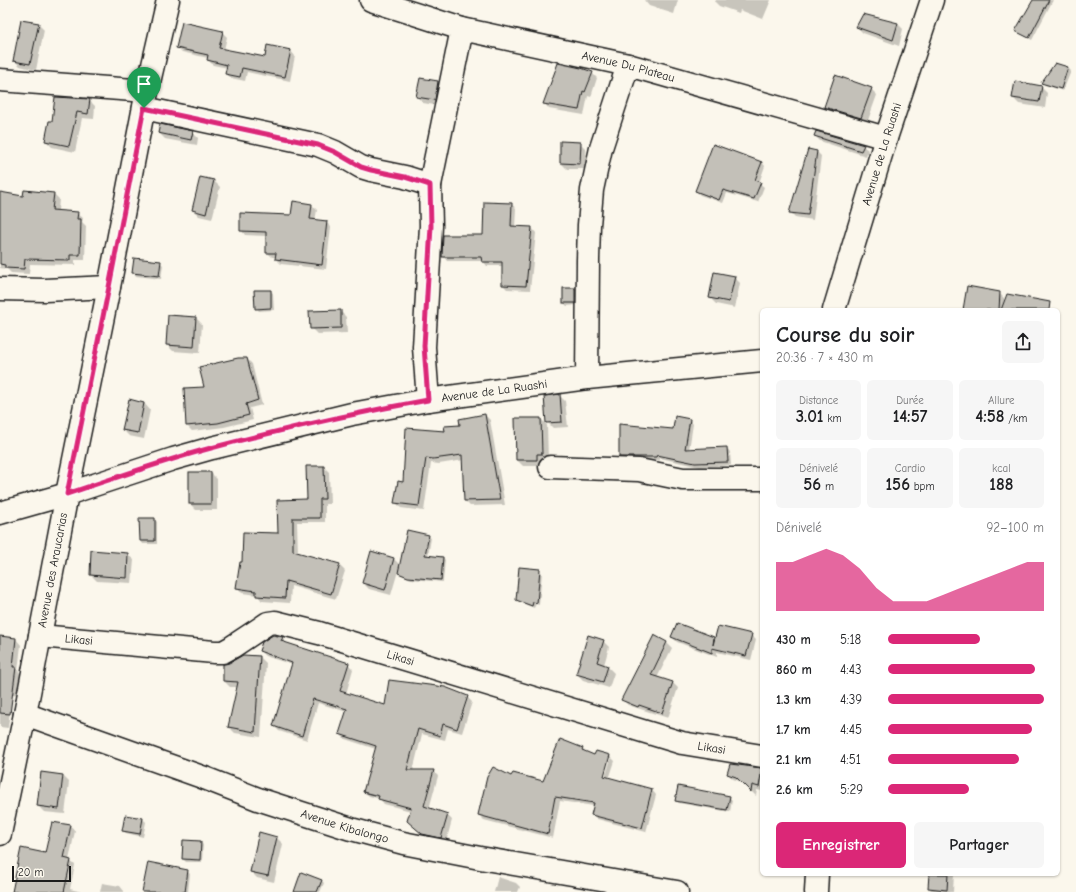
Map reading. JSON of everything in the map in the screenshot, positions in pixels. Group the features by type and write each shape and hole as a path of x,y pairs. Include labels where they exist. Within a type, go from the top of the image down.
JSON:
{"street":[{"name":"Avenue des Araucarias","path":"0,834 146,99 168,0"},
{"name":"Avenue Du Plateau","path":"371,0 462,29 628,66 886,138"},
{"name":"Avenue de La Ruashi","path":"835,308 886,138 932,0"},
{"path":"428,400 424,346 431,226 430,185 462,29"},
{"path":"588,378 588,260 592,190 601,148 628,66"},
{"path":"0,80 146,99 318,145 335,152 361,167 405,177 430,185"},
{"path":"0,289 45,290 109,287"},
{"name":"Avenue de La Ruashi","path":"0,513 67,494 212,448 352,414 428,400 588,378 760,361"},
{"path":"550,467 640,470 683,479 760,480"},
{"name":"Likasi","path":"40,636 223,652 268,623 275,622 319,632 682,743 760,756"},
{"name":"Avenue Kibalongo","path":"25,714 202,777 258,799 351,829 403,842 495,861 677,892"},
{"path":"816,892 817,876"}],"building":[{"path":"1033,0 1049,0 1029,38 1015,31"},
{"path":"863,14 898,23 893,40 856,27"},
{"path":"21,20 39,23 30,64 13,61"},
{"path":"182,22 223,31 219,48 265,57 267,45 291,50 285,77 242,68 240,77 225,74 227,65 207,60 208,55 176,48"},
{"path":"558,63 593,72 585,92 583,91 579,110 543,104"},
{"path":"1055,63 1068,67 1061,89 1041,83"},
{"path":"835,75 872,88 861,118 824,107"},
{"path":"420,78 438,81 435,100 416,97"},
{"path":"1015,81 1042,86 1039,102 1012,98"},
{"path":"55,97 90,99 88,114 77,112 69,146 45,141 49,121 52,121"},
{"path":"160,124 193,131 191,140 158,133"},
{"path":"816,131 864,145 861,151 814,136"},
{"path":"560,141 581,142 580,164 560,163"},
{"path":"713,144 762,162 755,180 761,182 754,199 723,190 719,200 695,191"},
{"path":"808,149 817,151 808,215 789,213"},
{"path":"200,177 214,180 206,214 192,210"},
{"path":"24,190 54,193 52,210 78,212 77,219 81,219 80,255 70,255 70,260 25,259 24,269 5,268 5,265 0,264 0,192 23,196"},
{"path":"293,201 312,204 310,219 327,221 322,265 275,259 276,253 266,253 266,232 240,231 240,213 291,215"},
{"path":"484,202 512,203 511,226 532,227 526,286 502,285 502,262 482,262 481,257 442,257 443,235 483,235"},
{"path":"134,258 161,261 159,276 132,273"},
{"path":"714,272 735,276 729,302 709,298"},
{"path":"967,286 1000,292 999,308 963,308"},
{"path":"563,288 575,288 575,303 563,303"},
{"path":"254,290 271,290 271,308 255,309"},
{"path":"1007,294 1050,302 1049,308 1002,308"},
{"path":"341,310 341,328 310,329 309,311"},
{"path":"168,315 196,317 194,347 166,345"},
{"path":"238,358 247,358 258,400 246,404 249,415 218,423 186,426 184,388 204,387 199,367"},
{"path":"560,394 562,422 546,423 544,396"},
{"path":"129,399 144,403 138,433 122,430"},
{"path":"485,414 500,500 464,501 462,455 433,459 426,458 419,506 394,503 398,481 403,482 406,428 445,431 444,426 460,425 459,419"},
{"path":"675,416 690,419 685,449 727,447 728,462 695,463 657,455 656,457 619,457 619,424 673,429"},
{"path":"515,418 541,418 542,454 537,454 537,460 516,460"},
{"path":"306,466 324,466 325,499 320,499 320,518 293,518 293,551 340,564 331,594 286,581 285,598 256,596 256,591 236,588 240,562 242,562 243,532 278,533 277,500 307,499"},
{"path":"189,472 211,472 211,504 189,504"},
{"path":"139,518 155,518 155,541 140,541"},
{"path":"407,530 429,535 425,555 443,557 441,580 408,577 398,573"},
{"path":"91,550 128,553 127,578 90,575"},
{"path":"371,551 394,558 385,590 362,583"},
{"path":"519,567 540,569 537,603 533,602 532,606 516,600"},
{"path":"677,623 714,637 713,645 718,626 752,634 746,656 712,648 712,653 671,637"},
{"path":"273,635 283,637 281,641 349,663 340,691 385,705 389,680 445,687 468,696 457,729 443,724 440,736 418,729 407,770 434,770 424,806 448,814 441,838 422,834 407,821 411,808 378,799 379,796 363,792 376,746 339,734 347,709 313,699 302,736 273,726 292,663 259,651 262,642"},
{"path":"588,635 604,640 597,662 608,666 603,682 576,674"},
{"path":"654,635 667,642 651,675 673,682 662,713 639,705 638,707 621,700"},
{"path":"0,636 16,638 13,667 16,667 10,714 0,713"},
{"path":"243,655 260,656 255,732 228,727 238,682 223,681 223,664 229,663"},
{"path":"560,739 583,748 582,750 594,755 596,751 610,755 604,776 652,789 642,828 591,815 594,803 555,797 548,834 478,815 487,777 493,767 511,776 513,773 543,781"},
{"path":"730,764 760,768 759,787 752,785 751,792 736,777 727,774"},
{"path":"41,772 63,775 59,809 37,806"},
{"path":"678,786 730,796 727,810 675,801"},
{"path":"125,815 143,818 140,834 122,831"},
{"path":"52,822 71,825 64,858 71,860 64,892 12,892 21,848 45,853"},
{"path":"259,832 277,837 268,876 250,872"},
{"path":"183,840 201,841 200,860 182,859"},
{"path":"148,862 188,870 185,892 142,892"},
{"path":"301,872 322,880 317,892 294,892"},
{"path":"929,876 948,876 947,890 928,888"}],"route":[{"path":"144,108 318,145 335,152 361,167 405,177 430,185 431,226 424,346 428,400 352,414 212,448 67,494 144,108"}]}
